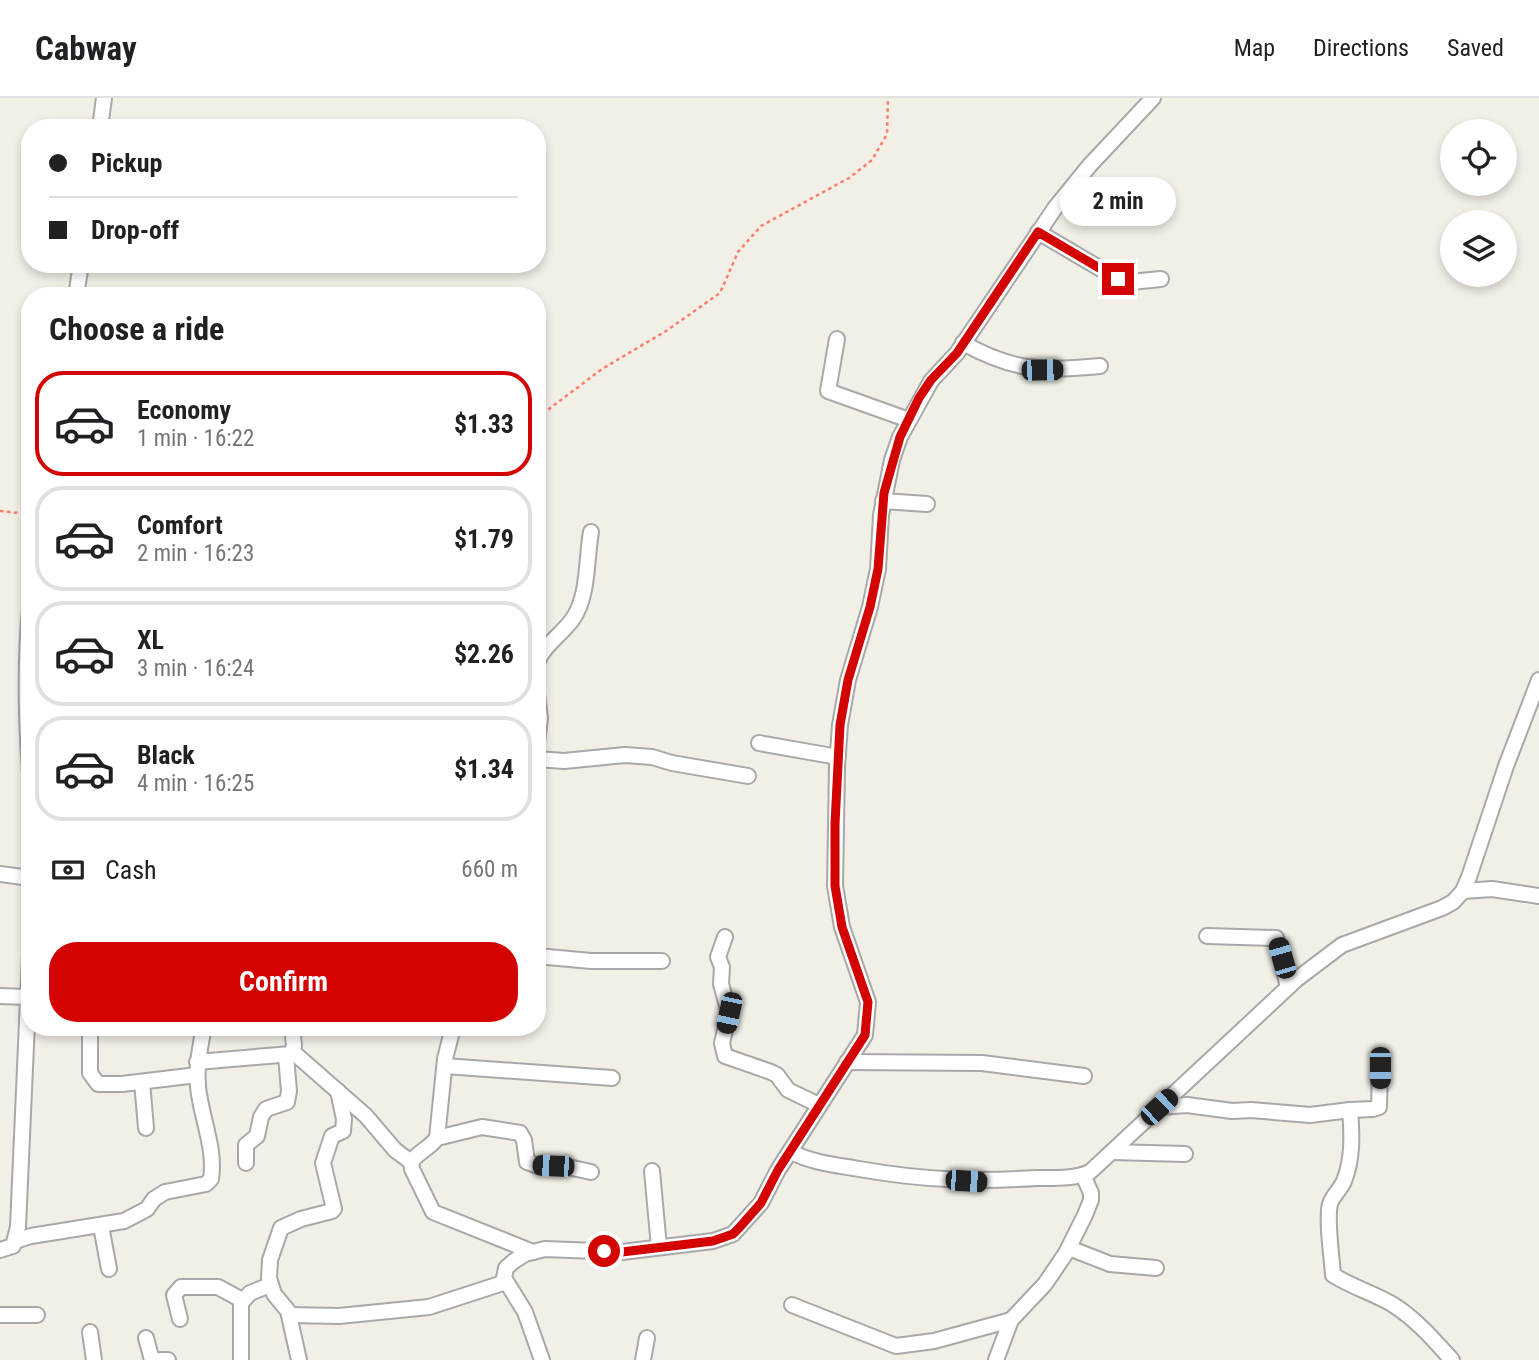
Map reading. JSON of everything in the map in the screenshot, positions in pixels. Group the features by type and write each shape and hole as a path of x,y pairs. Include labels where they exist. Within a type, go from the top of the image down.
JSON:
{"street":[{"path":"101,119 104,98"},
{"path":"542,1360 525,1312 504,1278 506,1268 514,1261 545,1249 622,1252 713,1241 733,1234 761,1203 778,1170 865,1035 868,1002 842,927 835,886 838,757 840,725 848,680 870,607 878,569 883,501 892,460 908,420 931,380 963,343 1038,232 1090,165 1153,98"},
{"path":"1038,232 1118,279 1131,282 1161,279"},
{"path":"837,339 828,391 830,394 859,401 908,420"},
{"path":"963,343 1007,363 1033,369 1062,370 1100,366"},
{"path":"883,501 927,504"},
{"path":"546,649 573,619 578,608 584,586 591,532"},
{"path":"791,1152 830,1165 946,1181 980,1182 1083,1175 1097,1167 1288,987 1342,945 1425,916 1453,902 1463,891 1539,680"},
{"path":"759,743 838,757"},
{"path":"546,760 564,761 625,754 748,776"},
{"path":"0,874 21,877"},
{"path":"1463,891 1492,889 1539,896"},
{"path":"1207,936 1276,938 1288,987"},
{"path":"725,937 718,957 722,967 721,984 729,1013 722,1043 723,1054 777,1075 788,1090 819,1105"},
{"path":"546,957 591,961 662,961"},
{"path":"0,996 21,997"},
{"path":"0,1250 13,1246 18,1227 26,1036"},
{"path":"90,1036 90,1073 98,1084 142,1082 197,1068 290,1054 338,1091 366,1116 398,1154 411,1162 416,1179 433,1212 533,1252"},
{"path":"15,1241 31,1236 101,1226 138,1215 165,1192 205,1184 211,1179 209,1139 197,1068 202,1036"},
{"path":"246,1163 246,1145 259,1133 263,1112 287,1102 289,1097 291,1036"},
{"path":"437,1138 451,1036"},
{"path":"847,1062 982,1063 1084,1076"},
{"path":"445,1066 612,1078"},
{"path":"1159,1107 1186,1105 1232,1111 1310,1115 1373,1110 1379,1107 1380,1068"},
{"path":"142,1082 146,1128"},
{"path":"299,1360 289,1315 270,1285 270,1260 281,1228 334,1209 323,1163 332,1136 343,1131 344,1119 338,1091"},
{"path":"1350,1110 1351,1152 1344,1182 1335,1194 1329,1213 1333,1275 1349,1286 1392,1304 1421,1326 1452,1360"},
{"path":"411,1162 437,1138 491,1127 520,1133 527,1162 538,1166 568,1167 590,1172"},
{"path":"1112,1152 1185,1154"},
{"path":"652,1171 660,1247"},
{"path":"996,1360 1011,1320 1045,1284 1069,1248 1091,1200 1091,1193 1083,1175"},
{"path":"101,1226 109,1269"},
{"path":"1069,1248 1110,1264 1156,1268"},
{"path":"289,1315 339,1316 429,1307 506,1282"},
{"path":"241,1360 239,1308 242,1300 250,1293 270,1285"},
{"path":"180,1319 174,1295 181,1287 218,1287 242,1300"},
{"path":"792,1305 896,1346 934,1341 1011,1320"},
{"path":"0,1315 37,1315"},
{"path":"90,1332 94,1360"},
{"path":"146,1338 152,1360"},
{"path":"643,1360 647,1338"},
{"path":"160,1360 167,1360"}],"path":[{"path":"546,411 602,369 666,331 720,293 738,253 761,226 849,178 872,160 887,134 888,98"},
{"path":"0,511 21,513"}],"route":[{"path":"604,1251 622,1252 713,1241 733,1234 761,1203 778,1170 865,1035 868,1002 842,927 835,886 837,766 840,725 848,680 870,607 878,569 881,514 892,460 919,398 931,380 957,353 1038,232 1118,279"}]}
